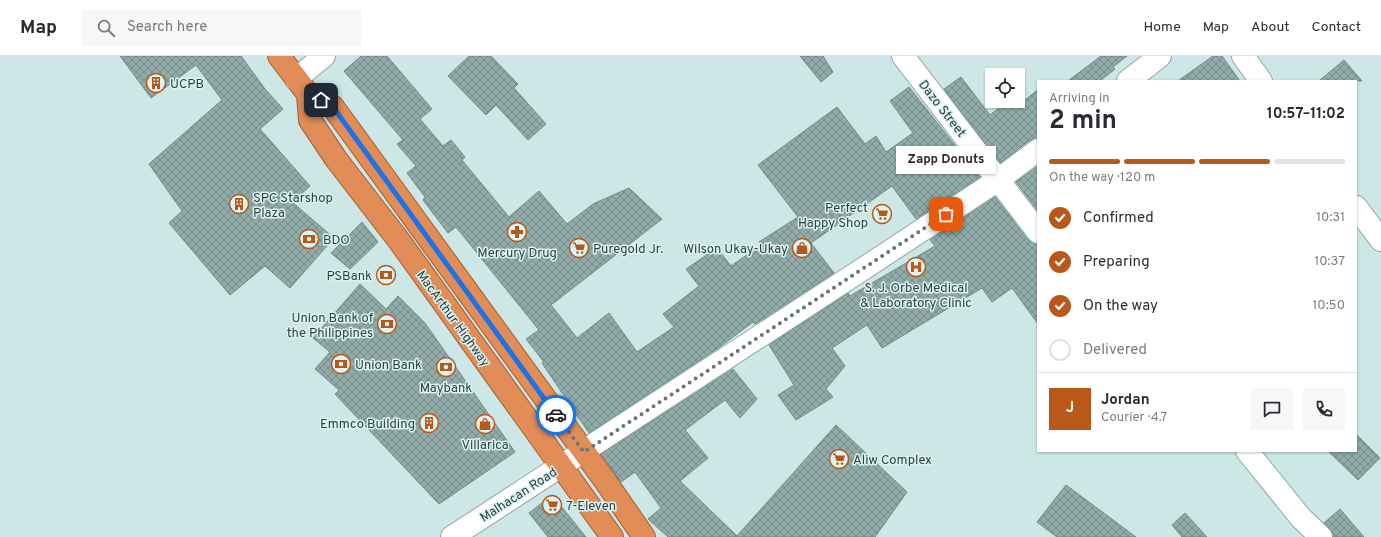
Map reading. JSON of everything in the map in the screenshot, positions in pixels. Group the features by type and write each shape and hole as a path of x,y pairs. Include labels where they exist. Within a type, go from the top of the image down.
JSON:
{"highway":[{"name":"MacArthur Highway","path":"279,56 302,87 333,107 644,537"},
{"name":"MacArthur Highway","path":"302,87 310,120 336,159 400,242 612,537"}],"main road":[{"path":"302,87 324,56"},
{"name":"Dazo Street","path":"903,56 1037,231"},
{"path":"1129,80 1160,56"},
{"path":"1242,56 1260,80"},
{"name":"Malhacan Road","path":"452,537 998,180 1037,151"},
{"path":"1357,208 1381,240"},
{"path":"1248,452 1301,518 1321,537"}],"building":[{"path":"120,56 241,56 265,89 283,109 260,129 310,186 292,202 334,238 290,288 265,266 230,295 169,223 182,211 149,164 222,100 196,65 151,98"},
{"path":"361,56 387,56 432,109 420,119 443,146 451,140 465,157 462,160 509,217 539,191 567,224 593,204 629,188 662,219 551,305 577,338 609,313 637,352 674,327 663,314 699,286 686,269 717,248 731,266 761,245 759,242 798,217 758,165 837,107 865,144 876,136 886,152 913,133 890,101 909,87 980,177 916,219 892,186 811,243 834,273 755,324 753,322 717,349 589,433 542,363 544,362 526,339 539,330 456,227 448,233 423,200 425,197 407,173 416,166 397,144 403,140 344,71"},
{"path":"469,56 491,56 518,84 514,88 546,124 528,140 496,105 486,115 448,76"},
{"path":"800,56 823,56 833,72 821,82"},
{"path":"1101,56 1127,56 1113,67 1115,69 1101,80 1069,80"},
{"path":"1213,56 1222,56 1239,80 1179,80"},
{"path":"1344,60 1362,81 1357,80 1320,80"},
{"path":"961,77 990,115 999,108 1025,108 1025,100 1037,91 1037,138 1030,140 1000,163 944,89"},
{"path":"1037,167 1037,210 1016,182"},
{"path":"995,197 1028,240 1037,244 1037,323 1012,288 992,302 982,288 882,348 867,325 832,348 845,366 826,389 833,397 796,420 778,395 794,385 769,345 848,293 850,296 935,246 930,240"},
{"path":"362,222 378,242 350,269 331,253"},
{"name":"Emmco Building","path":"360,284 386,309 398,296 425,323 515,452 439,504 335,394 339,390 315,369 330,352 313,338"},
{"path":"733,369 757,399 740,418 725,400 685,430 708,458 680,481 737,536 836,425 907,492 875,537 668,537 648,519 661,508 635,472 621,482 601,454"},
{"path":"1357,435 1380,458 1358,480 1329,452 1357,452"},
{"path":"1066,485 1136,537 1057,537 1037,522"},
{"path":"552,495 586,537 548,537 529,513"},
{"path":"1340,509 1364,537 1333,537 1330,528 1324,523"},
{"path":"1185,513 1207,537 1182,537 1172,525"}],"way so far":[{"path":"556,415 584,452 946,214"}],"place":[{"name":"UCPB","path":"156,83"},
{"name":"SPC Starshop Plaza","path":"239,204"},
{"name":"Perfect Happy Shop","path":"882,214"},
{"name":"Zapp Donuts","path":"946,214"},
{"name":"Mercury Drug","path":"517,232"},
{"name":"BDO","path":"309,239"},
{"name":"Puregold Jr.","path":"579,248"},
{"name":"Wilson Ukay-Ukay","path":"802,248"},
{"name":"S. J. Orbe Medical & Laboratory Clinic","path":"916,267"},
{"name":"PSBank","path":"386,275"},
{"name":"Union Bank of the Philippines","path":"387,324"},
{"name":"Union Bank","path":"341,364"},
{"name":"Maybank","path":"446,367"},
{"name":"Emmco Building","path":"429,423"},
{"name":"Villarica","path":"485,424"},
{"name":"Aliw Complex","path":"839,459"},
{"name":"7-Eleven","path":"552,505"}],"route":[{"path":"321,100 333,107 556,415"}]}
